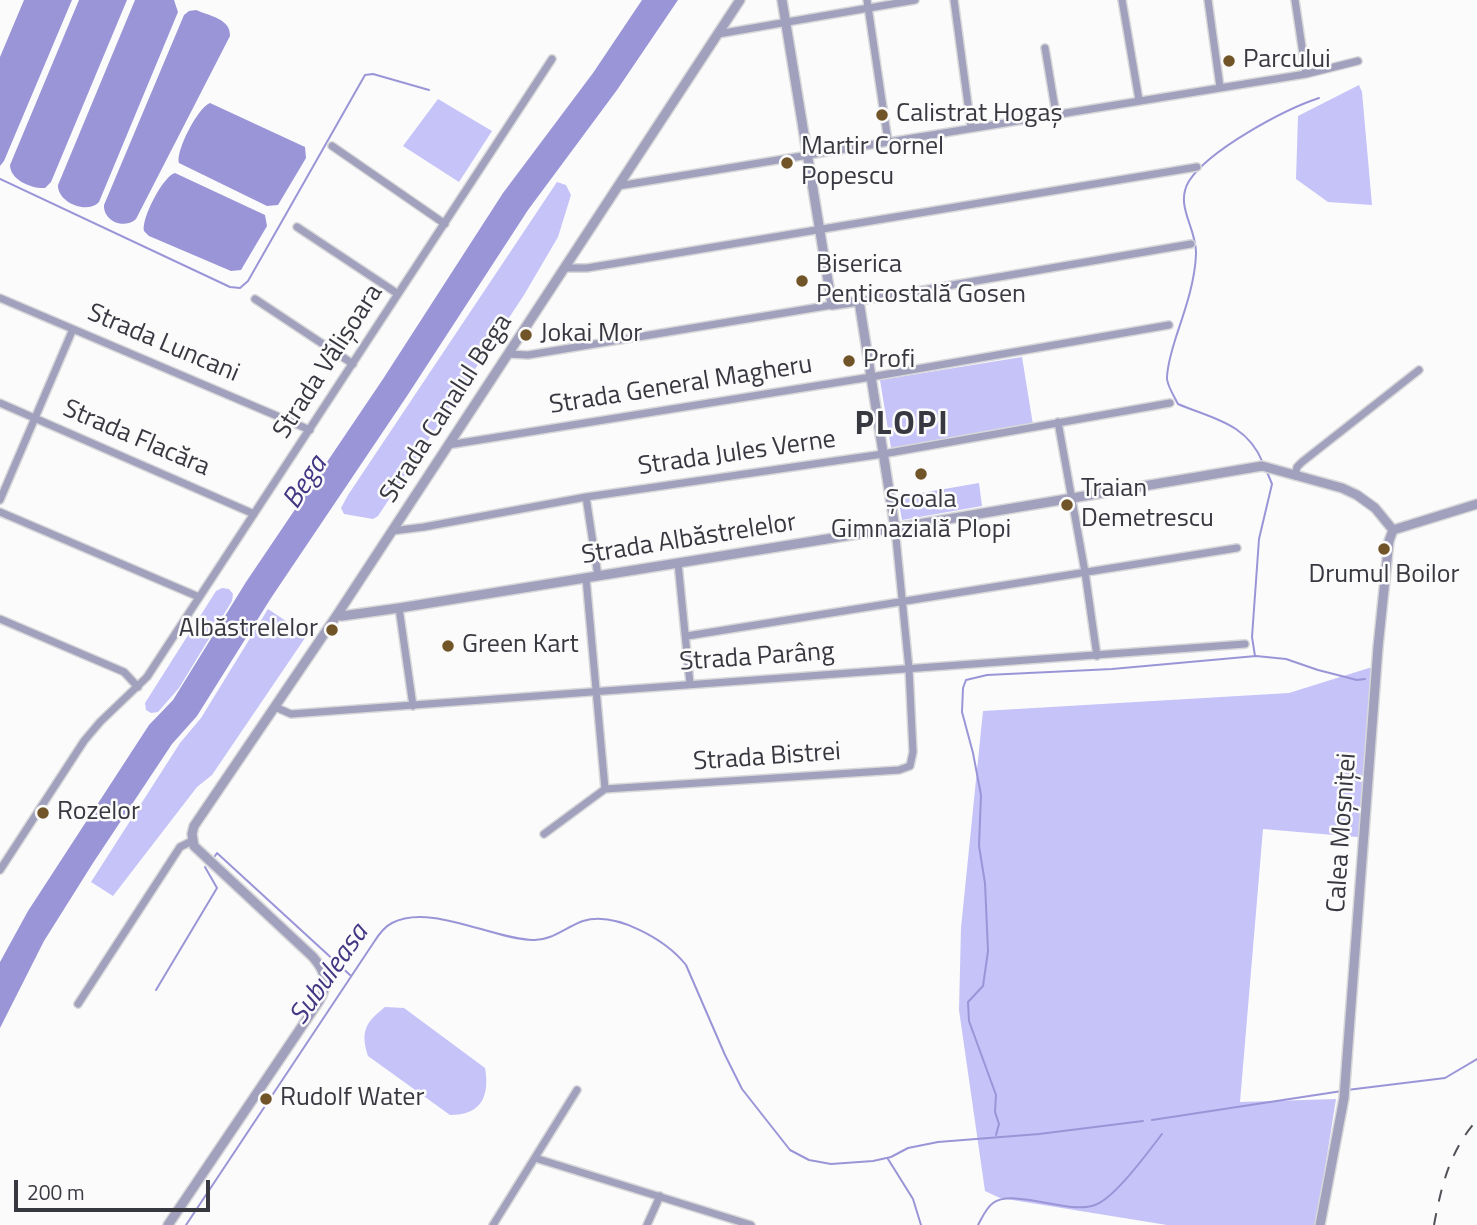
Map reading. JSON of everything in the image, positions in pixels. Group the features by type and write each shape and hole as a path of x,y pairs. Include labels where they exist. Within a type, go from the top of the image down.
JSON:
{"street":[{"name":"Strada Canalul Bega","path":"192,841 194,826 337,615 740,0"},
{"path":"782,0 832,305"},
{"path":"718,34 786,23 867,4 915,0"},
{"path":"954,0 971,127"},
{"path":"1122,0 1139,100"},
{"path":"1208,0 1220,87"},
{"path":"1295,0 1306,74"},
{"path":"867,4 888,141"},
{"path":"1045,48 1056,114"},
{"name":"Strada Vălișoara","path":"0,870 84,741 100,722 138,687 310,430 552,59"},
{"path":"618,186 1306,74 1358,61"},
{"path":"332,146 445,224"},
{"path":"564,268 587,268 1197,167"},
{"path":"297,226 398,295"},
{"path":"508,354 528,355 1191,244"},
{"name":"Strada Luncani","path":"0,298 310,430"},
{"path":"254,299 353,364"},
{"path":"859,301 895,528 909,668"},
{"name":"Strada General Magheru","path":"448,445 871,377 1169,325"},
{"path":"0,500 73,328"},
{"path":"1294,476 1301,462 1419,370"},
{"name":"Strada Flacăra","path":"0,403 254,514"},
{"name":"Strada Jules Verne","path":"392,531 586,498 883,454 1170,403"},
{"path":"1058,422 1097,656"},
{"name":"Strada Albăstrelelor","path":"337,615 586,578 1262,466 1342,488 1357,495 1375,508 1394,530"},
{"path":"586,498 598,576"},
{"path":"1394,530 1477,504"},
{"path":"0,512 199,597"},
{"name":"Calea Moșniței","path":"1320,1225 1344,1098 1378,647 1387,549 1394,530"},
{"path":"687,636 1237,548"},
{"path":"678,563 690,684"},
{"path":"544,834 605,789 586,578"},
{"path":"398,608 413,706"},
{"path":"0,620 124,673 138,687"},
{"name":"Strada Parâng","path":"275,707 291,715 1245,644"},
{"name":"Strada Bistrei","path":"605,789 904,769 909,766 913,752 909,668"},
{"path":"78,1004 180,848 192,841 199,851 313,957 324,971 326,985 319,1001 168,1225"},
{"path":"493,1225 577,1090"},
{"path":"535,1158 751,1225"},
{"path":"647,1225 660,1196"}],"shaded area":[{"path":"24,0 72,0 0,166 0,57"},
{"path":"79,0 127,0 51,182 45,188 34,187 18,179 10,165"},
{"path":"135,0 174,0 178,12 99,202 94,206 80,207 62,197 58,185"},
{"path":"642,0 678,0 617,90 528,210 271,598 197,716 172,744 93,863 44,941 0,1028 0,962 28,911 149,725 173,700 246,582 383,379 503,193 593,73"},
{"path":"196,10 223,22 230,36 136,219 120,224 107,215 104,205 184,15"},
{"path":"1359,85 1362,92 1372,205 1328,202 1296,179 1298,116"},
{"path":"438,99 492,131 459,182 403,146"},
{"path":"210,103 305,147 306,158 278,205 267,206 179,163 180,150 188,130"},
{"path":"175,173 265,215 267,226 241,270 231,271 149,236 144,231 146,217 154,199 165,182"},
{"path":"557,182 566,185 571,195 558,237 524,295 378,516 373,519 344,514 341,508 348,495"},
{"path":"1022,357 1033,425 891,448 880,380"},
{"path":"979,483 982,506 902,520 898,497"},
{"path":"229,589 233,594 232,601 179,688 158,712 151,713 146,710 145,703 216,591"},
{"path":"268,609 307,635 212,775 197,787 113,896 91,882 180,743 201,718"},
{"path":"1369,668 1381,669 1369,838 1263,829 1240,1102 1336,1099 1316,1225 1167,1225 1000,1198 985,1191 959,1010 961,928 983,711 1289,693"},
{"path":"385,1007 404,1008 485,1068 486,1088 476,1108 450,1115 368,1056 366,1028 373,1017"}],"waterway":[{"path":"0,179 230,287 240,288 248,281 365,75 373,74 429,90"},
{"path":"1263,463 1248,439 1228,424 1178,404 1168,382 1170,358 1189,296 1196,254 1185,208 1185,190 1199,169 1229,144 1267,121 1319,98"},
{"path":"1255,656 1252,637 1259,539 1272,484 1267,472"},
{"path":"996,1135 999,1124 995,1112 996,1095 969,1021 968,1002 983,986 988,951 985,883 979,846 981,795 962,712 966,680 987,675 1112,669 1256,656 1286,659 1357,680 1365,679"},
{"path":"215,856 217,853 350,975"},
{"path":"156,990 217,888 205,867"},
{"name":"Subuleasa","path":"186,1225 378,936 392,923 407,918 443,919 533,940 552,936 583,921 610,920 653,937 686,965 742,1089 790,1150 809,1160 831,1164 873,1161 891,1157 908,1148 938,1142 1039,1134 1143,1121"},
{"path":"1347,1090 1445,1078 1477,1059"},
{"path":"1152,1120 1342,1091"},
{"path":"978,1225 991,1205 1002,1199 1014,1198 1071,1207 1095,1205 1121,1184 1162,1134"},
{"path":"888,1159 913,1199 921,1225"}],"railway":[{"path":"1434,1225 1453,1156 1477,1120"}],"place":[{"name":"Parcului","path":"1229,61"},
{"name":"Calistrat Hogaș","path":"882,115"},
{"name":"Martir Cornel Popescu","path":"787,163"},
{"name":"Biserica Penticostală Gosen","path":"802,281"},
{"name":"Jokai Mor","path":"526,335"},
{"name":"Profi","path":"849,361"},
{"name":"Școala Gimnazială Plopi","path":"921,474"},
{"name":"Traian Demetrescu","path":"1067,505"},
{"name":"Drumul Boilor","path":"1384,549"},
{"name":"Albăstrelelor","path":"332,630"},
{"name":"Green Kart","path":"448,646"},
{"name":"Rozelor","path":"43,813"},
{"name":"Rudolf Water","path":"266,1099"}],"district":[{"name":"PLOPI","path":"902,426"}],"water label":[{"name":"Bega","path":"306,483"}]}
